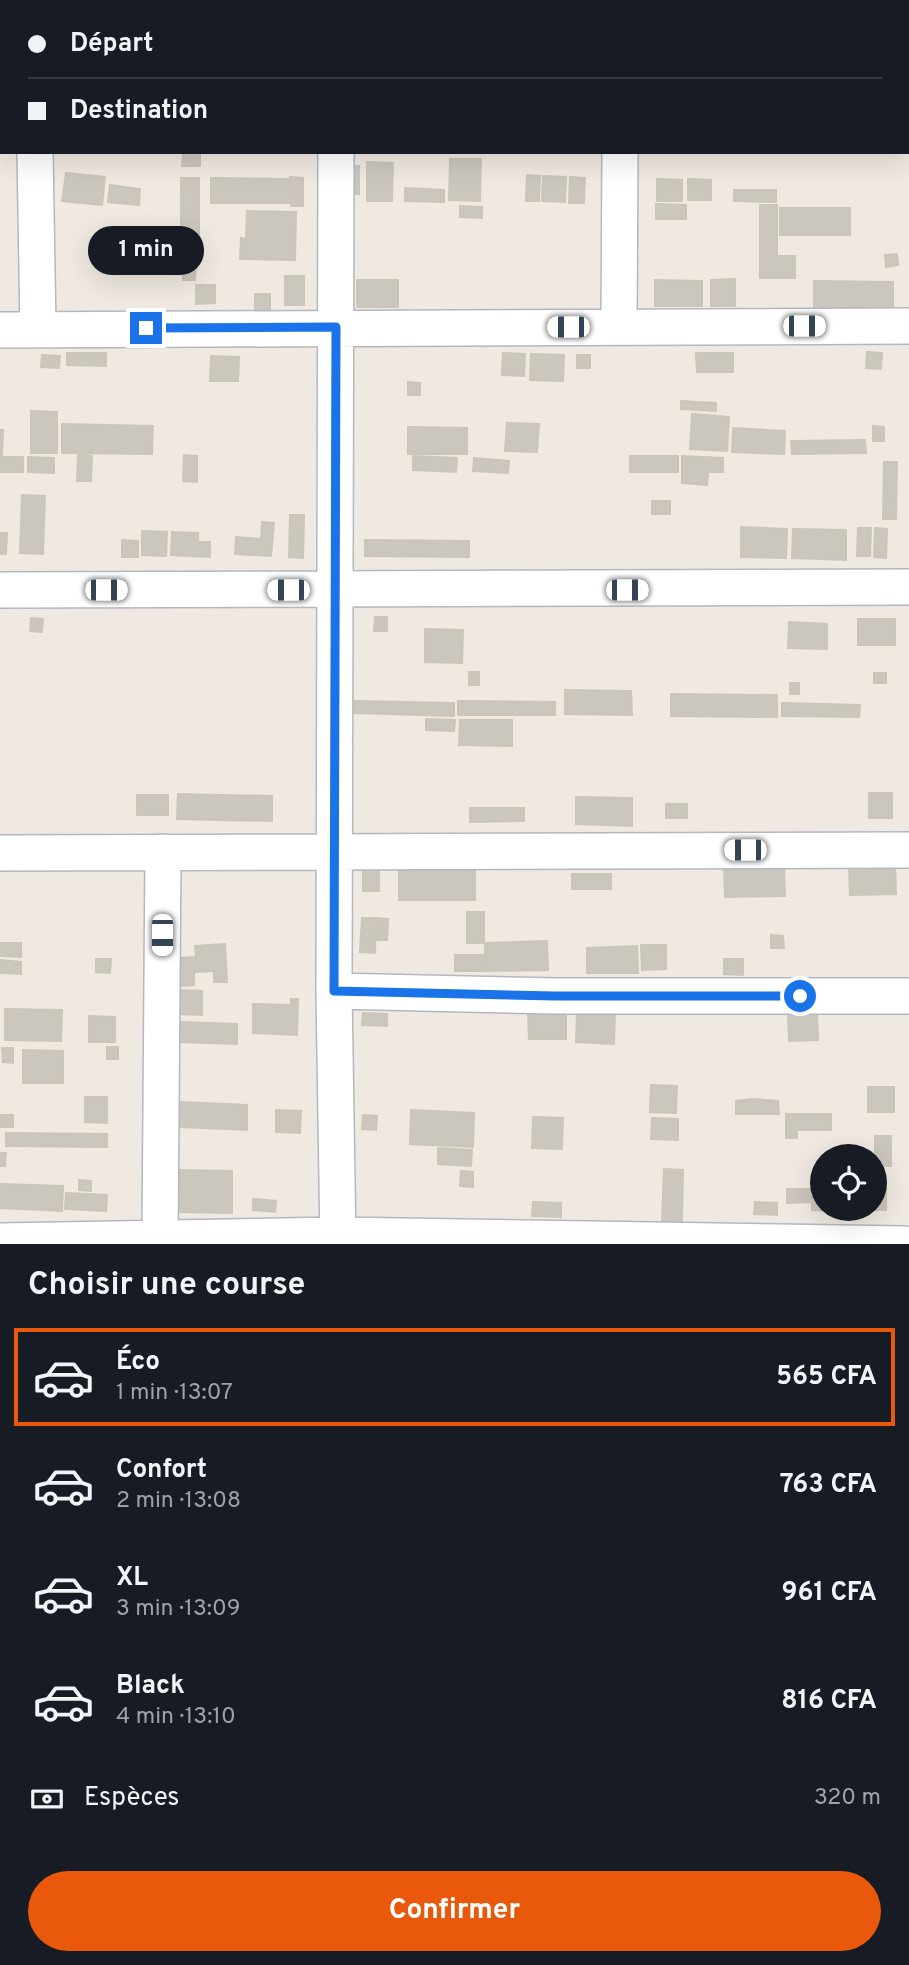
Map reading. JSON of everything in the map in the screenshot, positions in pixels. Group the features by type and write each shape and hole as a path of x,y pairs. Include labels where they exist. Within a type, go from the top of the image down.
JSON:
{"street":[{"path":"35,154 38,329"},
{"path":"336,154 334,991 338,1239"},
{"path":"619,326 620,154"},
{"path":"0,330 909,326"},
{"path":"0,590 909,587"},
{"path":"0,853 909,850"},
{"path":"160,1238 163,852"},
{"path":"334,991 555,996 909,996"},
{"path":"0,1241 160,1238 904,1244"}],"building":[{"path":"183,154 200,154 200,166 182,166"},
{"path":"450,159 481,159 480,201 449,200"},
{"path":"367,162 393,163 392,201 367,201"},
{"path":"354,166 359,166 359,194 354,194"},
{"path":"66,173 105,177 102,205 62,201"},
{"path":"527,175 540,176 539,201 526,201"},
{"path":"543,176 566,177 565,202 542,201"},
{"path":"290,177 303,178 303,206 291,206"},
{"path":"570,177 585,178 584,203 569,203"},
{"path":"181,178 199,178 199,259 181,259"},
{"path":"211,178 289,179 289,203 211,203"},
{"path":"657,179 682,180 682,201 657,201"},
{"path":"688,179 711,180 711,200 688,200"},
{"path":"110,185 140,189 139,205 108,202"},
{"path":"405,188 444,190 444,202 405,201"},
{"path":"734,190 776,190 776,202 734,201"},
{"path":"656,204 686,205 686,219 656,219"},
{"path":"760,205 777,205 777,256 795,256 795,278 760,278"},
{"path":"460,206 482,207 482,218 460,217"},
{"path":"780,208 850,208 850,235 780,235"},
{"path":"247,211 296,212 295,260 240,259 241,238 246,239"},
{"path":"897,254 898,265 886,267 885,255"},
{"path":"183,264 196,264 195,280 183,280"},
{"path":"285,276 304,276 304,305 285,305"},
{"path":"735,279 735,306 711,306 711,280"},
{"path":"357,280 398,280 398,307 357,307"},
{"path":"655,280 702,281 702,306 655,306"},
{"path":"814,281 893,282 893,308 814,307"},
{"path":"196,285 215,285 215,303 196,304"},
{"path":"255,294 270,294 270,313 255,313"},
{"path":"867,352 882,353 881,369 866,368"},
{"path":"67,353 106,353 106,366 67,365"},
{"path":"503,353 525,354 524,376 502,375"},
{"path":"696,353 733,353 733,372 697,372"},
{"path":"531,354 564,355 563,381 530,380"},
{"path":"42,355 60,356 59,368 41,367"},
{"path":"577,355 590,355 590,368 577,368"},
{"path":"211,356 239,357 238,381 210,381"},
{"path":"408,382 420,383 420,395 408,395"},
{"path":"681,401 716,403 716,411 681,409"},
{"path":"31,411 57,412 57,453 31,453"},
{"path":"692,414 729,417 727,451 690,449"},
{"path":"507,423 539,424 537,452 505,451"},
{"path":"62,424 153,426 152,454 62,453"},
{"path":"873,426 884,427 884,441 873,441"},
{"path":"408,427 467,428 467,454 408,454"},
{"path":"733,428 785,431 784,454 732,452"},
{"path":"0,430 3,430 2,455 0,455"},
{"path":"865,440 866,453 792,454 791,441"},
{"path":"78,455 92,456 91,481 77,481"},
{"path":"184,455 197,456 197,482 183,481"},
{"path":"413,456 457,458 456,472 413,470"},
{"path":"630,456 678,456 678,472 630,472"},
{"path":"682,456 723,458 723,472 708,472 707,485 682,483"},
{"path":"0,457 23,457 23,472 0,472"},
{"path":"28,457 54,458 54,473 28,472"},
{"path":"474,458 509,461 508,473 473,471"},
{"path":"884,462 897,462 896,519 883,519"},
{"path":"22,495 45,496 43,554 20,553"},
{"path":"652,501 670,501 670,514 652,514"},
{"path":"290,515 304,515 303,558 289,557"},
{"path":"262,522 274,523 271,556 235,554 236,537 261,539"},
{"path":"741,527 787,529 786,558 741,557"},
{"path":"858,528 871,528 870,556 857,556"},
{"path":"875,528 887,529 886,558 874,557"},
{"path":"793,529 846,530 846,560 792,558"},
{"path":"142,531 167,532 166,556 142,555"},
{"path":"172,532 198,533 198,542 210,542 210,557 171,555"},
{"path":"0,533 7,533 6,554 0,554"},
{"path":"122,540 138,541 138,557 122,557"},
{"path":"365,540 469,541 469,557 365,556"},
{"path":"375,617 387,617 387,631 374,631"},
{"path":"31,618 43,619 42,632 30,631"},
{"path":"858,619 895,619 895,645 858,645"},
{"path":"789,622 827,624 827,649 788,648"},
{"path":"425,629 463,630 462,663 425,662"},
{"path":"469,672 479,672 479,685 469,685"},
{"path":"874,673 886,673 886,683 874,683"},
{"path":"790,683 799,683 799,694 790,694"},
{"path":"565,690 631,691 632,715 565,714"},
{"path":"671,694 777,695 777,717 671,716"},
{"path":"354,701 454,703 454,716 354,713"},
{"path":"458,701 555,702 555,715 458,715"},
{"path":"782,703 860,705 859,717 782,716"},
{"path":"426,719 455,720 454,731 426,730"},
{"path":"460,720 512,720 512,746 459,745"},
{"path":"869,793 892,793 892,818 869,818"},
{"path":"178,794 272,796 272,821 177,819"},
{"path":"137,795 168,795 168,815 137,815"},
{"path":"576,797 632,798 632,826 576,824"},
{"path":"666,804 687,804 687,818 666,818"},
{"path":"470,808 524,808 524,821 470,822"},
{"path":"895,864 896,894 850,895 849,865"},
{"path":"784,865 785,896 725,897 724,866"},
{"path":"363,867 379,867 379,891 363,891"},
{"path":"399,870 475,870 475,900 399,900"},
{"path":"572,874 611,874 611,889 572,889"},
{"path":"467,912 484,912 484,943 467,943"},
{"path":"362,918 376,918 375,953 360,952"},
{"path":"377,918 388,919 387,940 376,940"},
{"path":"771,935 783,936 784,948 771,948"},
{"path":"547,941 548,970 485,971 485,943"},
{"path":"0,943 21,943 21,957 0,956"},
{"path":"225,944 227,982 214,982 214,971 194,972 194,985 181,986 179,958 196,957 195,946"},
{"path":"641,945 666,945 666,969 642,970"},
{"path":"637,946 638,973 587,973 587,948"},
{"path":"455,955 483,955 483,971 455,971"},
{"path":"96,959 111,959 110,973 96,972"},
{"path":"724,959 743,959 743,975 724,974"},
{"path":"0,960 21,962 21,974 0,973"},
{"path":"176,990 202,991 202,1015 176,1014"},
{"path":"291,999 298,999 297,1035 253,1033 253,1004 291,1005"},
{"path":"5,1009 62,1010 61,1041 5,1040"},
{"path":"577,1010 615,1012 614,1044 576,1042"},
{"path":"566,1012 566,1039 529,1039 528,1013"},
{"path":"363,1013 387,1014 387,1026 362,1025"},
{"path":"817,1014 818,1040 789,1041 788,1015"},
{"path":"89,1016 115,1017 115,1042 89,1042"},
{"path":"181,1022 237,1024 237,1044 180,1042"},
{"path":"107,1047 118,1047 118,1059 107,1059"},
{"path":"2,1048 13,1048 13,1063 3,1062"},
{"path":"23,1050 63,1051 63,1083 23,1083"},
{"path":"651,1085 677,1086 676,1113 650,1112"},
{"path":"868,1087 894,1087 894,1112 868,1112"},
{"path":"85,1097 107,1097 107,1123 85,1122"},
{"path":"736,1101 778,1101 779,1114 736,1114"},
{"path":"181,1102 247,1105 247,1130 180,1127"},
{"path":"276,1110 301,1111 300,1133 276,1132"},
{"path":"411,1110 474,1113 473,1147 410,1144"},
{"path":"786,1114 831,1114 831,1130 797,1130 797,1138 786,1138"},
{"path":"0,1115 13,1115 13,1127 0,1127"},
{"path":"363,1115 377,1116 376,1130 362,1129"},
{"path":"533,1117 563,1118 562,1149 532,1148"},
{"path":"652,1118 678,1119 678,1140 651,1139"},
{"path":"6,1133 107,1134 107,1147 6,1146"},
{"path":"875,1136 891,1136 891,1166 887,1166 887,1144 875,1144"},
{"path":"438,1148 472,1150 471,1166 438,1164"},
{"path":"0,1153 6,1153 5,1166 0,1166"},
{"path":"664,1169 683,1170 682,1221 662,1221"},
{"path":"179,1170 232,1171 232,1213 179,1212"},
{"path":"461,1171 473,1172 473,1187 460,1186"},
{"path":"79,1180 91,1181 91,1191 79,1190"},
{"path":"0,1184 63,1186 62,1211 0,1208"},
{"path":"787,1189 810,1189 810,1202 787,1203"},
{"path":"66,1193 107,1195 106,1211 65,1209"},
{"path":"253,1199 276,1201 275,1212 253,1210"},
{"path":"533,1202 561,1203 561,1217 532,1216"},
{"path":"755,1202 777,1203 777,1215 754,1214"}],"route":[{"path":"146,328 336,327 334,991 555,996 800,996"}]}
